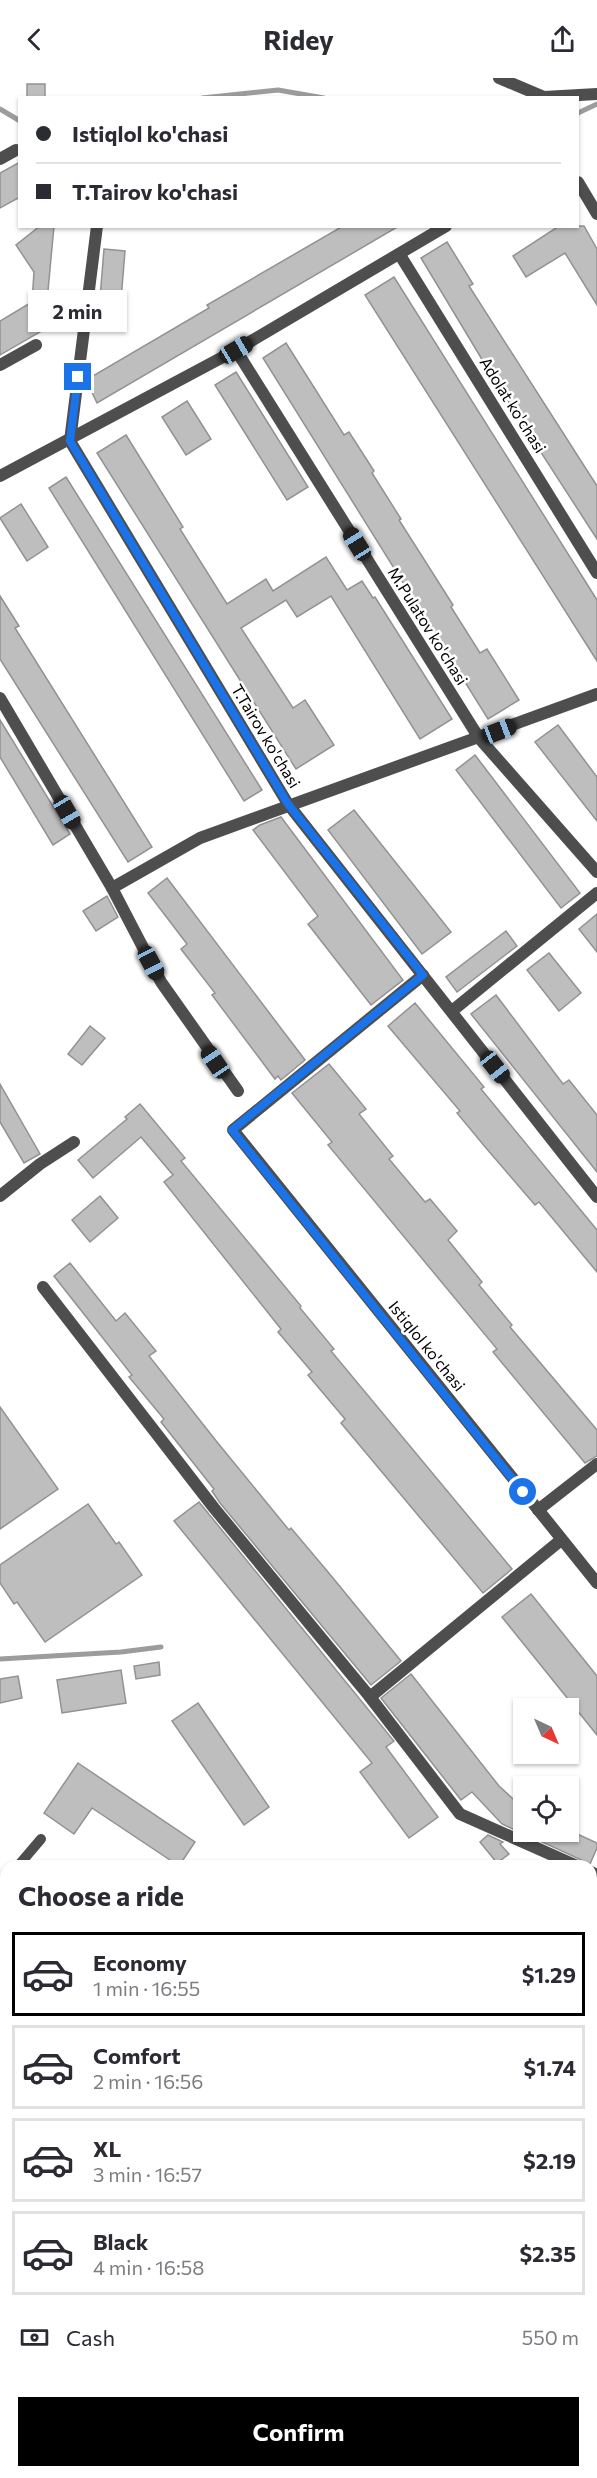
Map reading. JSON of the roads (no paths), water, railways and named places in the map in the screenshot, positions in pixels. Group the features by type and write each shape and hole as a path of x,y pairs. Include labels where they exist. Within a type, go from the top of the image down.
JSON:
{"street":[{"path":"500,78 542,96"},
{"path":"562,96 597,94"},
{"path":"0,159 16,150"},
{"path":"579,184 597,214"},
{"path":"70,441 97,228"},
{"path":"0,476 70,441 236,350 443,228"},
{"name":"Adolat ko'chasi","path":"400,255 597,573"},
{"path":"0,364 36,345"},
{"name":"M.Pulatov ko'chasi","path":"236,350 479,738 597,872"},
{"name":"T.Tairov ko'chasi","path":"70,441 288,804 597,1197"},
{"path":"112,888 200,838 288,804 479,738 597,694"},
{"path":"0,699 112,888 161,982 238,1091"},
{"path":"452,1011 597,893"},
{"name":"Istiqlol ko'chasi","path":"423,975 232,1130 597,1583"},
{"path":"0,1196 40,1164 74,1142"},
{"path":"43,1287 214,1508 370,1697 460,1814 564,1860"},
{"path":"538,1510 597,1464"},
{"path":"370,1697 561,1540"}],"lane":[{"path":"23,1860 41,1839"}],"waterway":[{"path":"221,96 278,90 312,96"},
{"path":"579,113 597,104"},
{"path":"0,109 18,120"},
{"path":"0,1659 121,1652 161,1647"}]}
